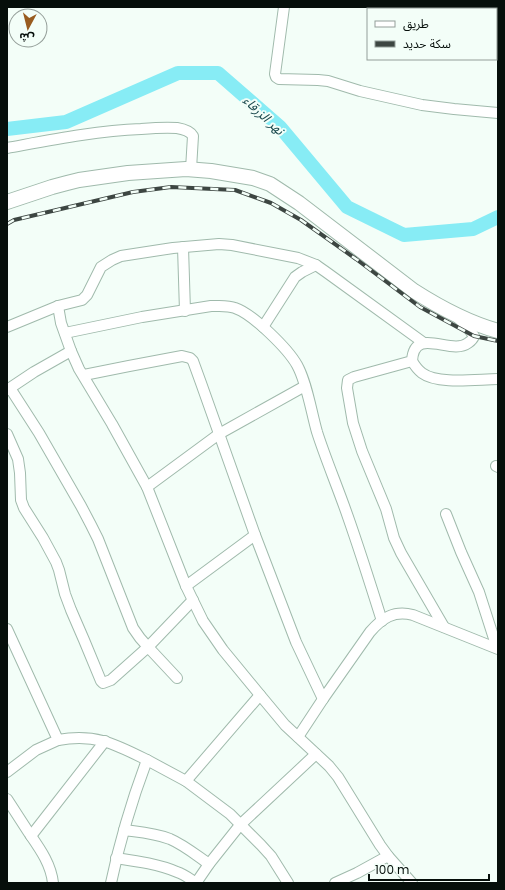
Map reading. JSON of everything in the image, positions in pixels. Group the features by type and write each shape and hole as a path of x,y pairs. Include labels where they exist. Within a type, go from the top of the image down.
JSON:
{"street":[{"path":"284,7 275,74 276,78 328,81 360,91 422,105 498,113"},
{"path":"7,148 105,132 177,128 189,132 193,136 191,169"},
{"path":"7,202 79,180 128,174 191,169 244,176 261,180 284,193 315,215 414,291 431,302 478,324 498,331"},
{"path":"7,328 58,306 82,300 87,295 102,267 112,260 131,254 218,244 232,245 298,258 316,265 424,343"},
{"path":"183,247 185,311"},
{"path":"263,327 295,277 316,265"},
{"path":"58,306 70,351 146,487 186,586 203,620 223,650 285,725 329,766 338,777 388,856 412,883"},
{"path":"65,333 142,317 212,306 234,308 246,314 263,327 292,358 300,371 317,431 348,516 382,621"},
{"path":"450,311 473,334 473,338 465,345 460,347 429,342 424,343 419,346 413,354 412,361 418,370 422,374 434,378 449,380 498,379"},
{"path":"70,351 8,389 39,433 81,506 98,539 136,634 177,678"},
{"path":"84,376 182,356 190,358 193,361 255,535 296,642 322,699"},
{"path":"412,361 354,377 348,380 347,388 355,431 386,510 394,538 444,628"},
{"path":"146,487 219,434 305,386"},
{"path":"7,434 18,459 21,500 24,508 43,538 59,570 71,610 103,683 111,680 148,647 193,600"},
{"path":"446,514 479,592 498,649"},
{"path":"186,586 255,535"},
{"path":"298,737 322,699 370,632 388,617 406,613 417,616 498,649"},
{"path":"7,629 58,740"},
{"path":"186,781 260,695"},
{"path":"7,772 36,750 58,740 71,737 84,737 105,741 147,760 186,781 230,814 266,850 288,883"},
{"path":"32,836 105,741"},
{"path":"116,858 159,866 178,872 196,883 240,825 316,754"},
{"path":"111,883 116,858 135,790 147,760"},
{"path":"7,799 32,836 47,862 53,883"},
{"path":"124,830 154,834 169,839 185,847 209,864"},
{"path":"335,883 388,856"}],"waterway":[{"name":"نهر الزرقاء","path":"7,129 66,122 178,73 218,73 280,127 347,207 404,235 473,229 498,217"}],"railway":[{"path":"7,224 14,220 133,192 171,187 235,190 271,203 301,220 420,307 474,336 498,341"}]}
